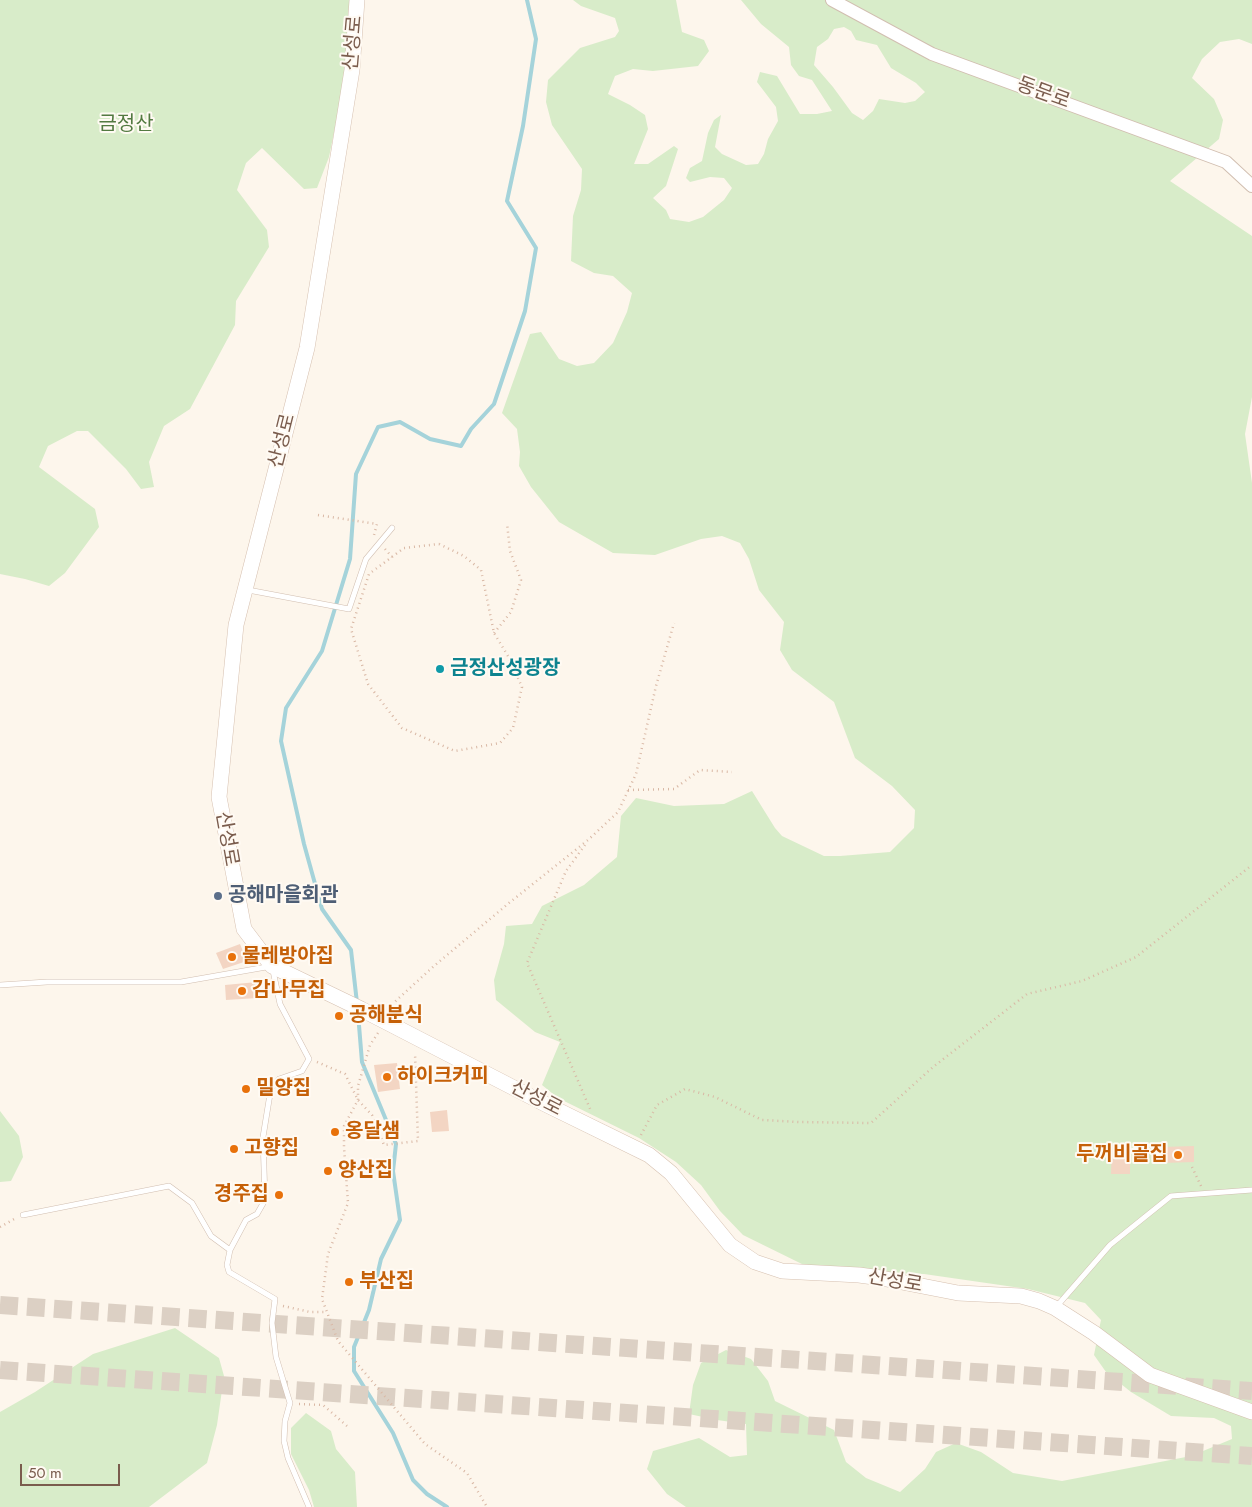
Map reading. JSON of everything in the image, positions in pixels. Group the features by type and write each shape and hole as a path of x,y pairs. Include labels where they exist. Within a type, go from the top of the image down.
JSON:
{"main road":[{"name":"산성로","path":"357,0 352,70 307,348 236,625 219,797 244,928 272,966 381,1019 545,1104 649,1154 671,1173 730,1245 755,1262 768,1267 799,1273 859,1275 958,1293 1021,1296 1055,1308 1094,1333 1150,1376 1252,1412"}],"street":[{"name":"동문로","path":"832,0 932,54 1226,162 1252,186"}],"lane":[{"path":"245,590 350,609 366,559 392,528"},
{"path":"0,985 47,982 181,982 272,966 280,1004 309,1059 302,1070 279,1079 271,1088 263,1137 265,1200 258,1214 246,1220 230,1250 227,1265 229,1272 275,1299 272,1323 276,1357 290,1403 285,1422 284,1442 288,1458 309,1507"},
{"path":"23,1215 169,1186 192,1203 211,1236 230,1250"},
{"path":"1055,1308 1110,1245 1171,1196 1252,1190"}],"path":[{"path":"318,515 362,522"},
{"path":"494,633 511,612 521,580 510,551 507,523"},
{"path":"439,544 464,556 481,570 494,633 508,656 522,687 513,728 500,743 455,751 402,728 368,684 351,629 369,574 404,548 439,544"},
{"path":"487,1507 467,1474 425,1444 338,1341 322,1299 328,1254 348,1203 344,1126 358,1100 360,1078 370,1045 381,1019 464,940 588,840 618,812 636,774 656,686 674,623"},
{"path":"628,790 674,788 700,770 732,772"},
{"path":"588,840 566,871 526,963 600,1131"},
{"path":"634,1148 657,1105 685,1089 715,1097 762,1120 871,1123 933,1067 1027,994 1082,981 1136,957 1252,865"},
{"path":"309,1059 346,1074 358,1100 372,1115 384,1145 418,1141 415,1037"},
{"path":"1192,1167 1205,1194"},
{"path":"0,1227 23,1215"},
{"path":"275,1304 310,1312 327,1312"},
{"path":"290,1403 323,1406 347,1426"}],"green space":[{"name":"금정산","path":"0,0 352,0 347,69 329,157 317,188 304,189 262,148 246,163 237,190 267,230 269,247 236,301 235,325 190,409 164,426 149,462 154,487 141,489 126,469 88,431 77,431 48,446 39,467 95,509 99,527 65,573 49,586 0,574"},
{"path":"573,0 676,0 682,32 704,40 709,51 698,66 653,71 633,69 615,76 608,94 645,115 648,129 634,164 648,164 674,146 678,149 666,186 653,198 666,210 670,219 689,222 703,217 724,200 732,188 724,178 710,177 690,182 686,178 690,168 702,161 708,133 714,120 721,115 715,147 722,154 746,165 758,164 764,154 768,139 778,121 776,107 757,82 760,72 777,76 800,114 817,114 832,111 812,80 799,76 791,65 789,47 761,24 741,0 1252,0 1252,44 1239,39 1220,42 1202,59 1192,78 1214,99 1223,120 1219,139 1170,181 1252,236 1252,397 1245,434 1252,483 1252,1408 1148,1372 1098,1334 1101,1320 1085,1303 1028,1289 924,1274 856,1272 808,1267 743,1235 720,1211 701,1185 676,1162 639,1138 558,1098 542,1085 560,1042 535,1032 496,1000 494,980 504,944 506,926 532,924 542,906 584,885 617,857 621,816 636,798 674,806 724,804 752,791 782,836 824,856 890,852 914,828 915,810 892,786 855,758 834,702 792,670 780,650 784,622 759,590 749,559 740,543 722,536 701,539 655,555 613,553 559,522 531,487 519,466 520,452 517,429 502,413 530,334 541,332 559,359 577,366 594,363 613,343 627,312 632,293 613,276 594,273 571,261 573,216 581,190 582,169 552,125 546,102 548,80 580,48 615,37 619,31 615,18 581,6","holes":["844,27 851,31 856,40 877,45 891,68 916,83 925,92 915,101 905,103 879,99 873,111 863,120 852,113 814,65 817,47 828,39 834,29"]},
{"path":"0,1111 19,1136 23,1157 11,1181 0,1182"},
{"path":"175,1328 219,1358 224,1376 217,1425 207,1463 149,1507 0,1507 0,1412 35,1392 93,1354"},
{"path":"1097,1340 1142,1375 1252,1415 1252,1507 686,1507 667,1494 647,1469 653,1451 699,1438 730,1457 747,1455 746,1424 689,1414 693,1385 701,1363 726,1350 751,1359 768,1381 775,1401 834,1430 846,1462 866,1478 900,1492 925,1469 936,1452 956,1443 981,1452 1013,1473 1062,1481 1191,1456 1232,1439 1231,1426 1214,1418 1171,1416 1131,1392 1106,1372 1094,1355"},
{"path":"306,1413 331,1431 336,1449 355,1472 357,1507 314,1507 309,1490 291,1454 291,1428"}],"building":[{"name":"물레방아집","path":"240,944 247,961 223,969 216,953"},
{"name":"감나무집","path":"257,982 258,998 226,1000 225,985"},
{"name":"하이크커피","path":"397,1063 400,1089 378,1092 374,1065"},
{"path":"447,1110 449,1131 432,1132 430,1112"},
{"path":"1112,1145 1130,1146 1130,1174 1111,1174"},
{"name":"두꺼비골집","path":"1194,1146 1194,1162 1163,1163 1162,1147"}],"waterway":[{"path":"357,1003 351,950 322,909 304,844 281,741 286,708 322,651 350,559 356,474 378,427 400,422 430,439 461,446 471,429 494,404 525,311 536,248 507,201 523,126 536,39 527,0"},
{"path":"358,1013 362,1062 396,1144 393,1171 400,1220 381,1259 369,1310 354,1347 354,1371 393,1433 413,1480 427,1494 447,1507"}],"tunnel":[{"path":"0,1305 1252,1391"},
{"path":"0,1370 1252,1456"}],"place":[{"name":"금정산성광장","path":"440,669"},
{"name":"공해마을회관","path":"218,896"},
{"name":"물레방아집","path":"232,957"},
{"name":"감나무집","path":"242,991"},
{"name":"공해분식","path":"339,1016"},
{"name":"하이크커피","path":"387,1077"},
{"name":"밀양집","path":"246,1089"},
{"name":"옹달샘","path":"335,1132"},
{"name":"고향집","path":"234,1149"},
{"name":"두꺼비골집","path":"1178,1155"},
{"name":"양산집","path":"328,1171"},
{"name":"경주집","path":"279,1195"},
{"name":"부산집","path":"349,1282"}]}
